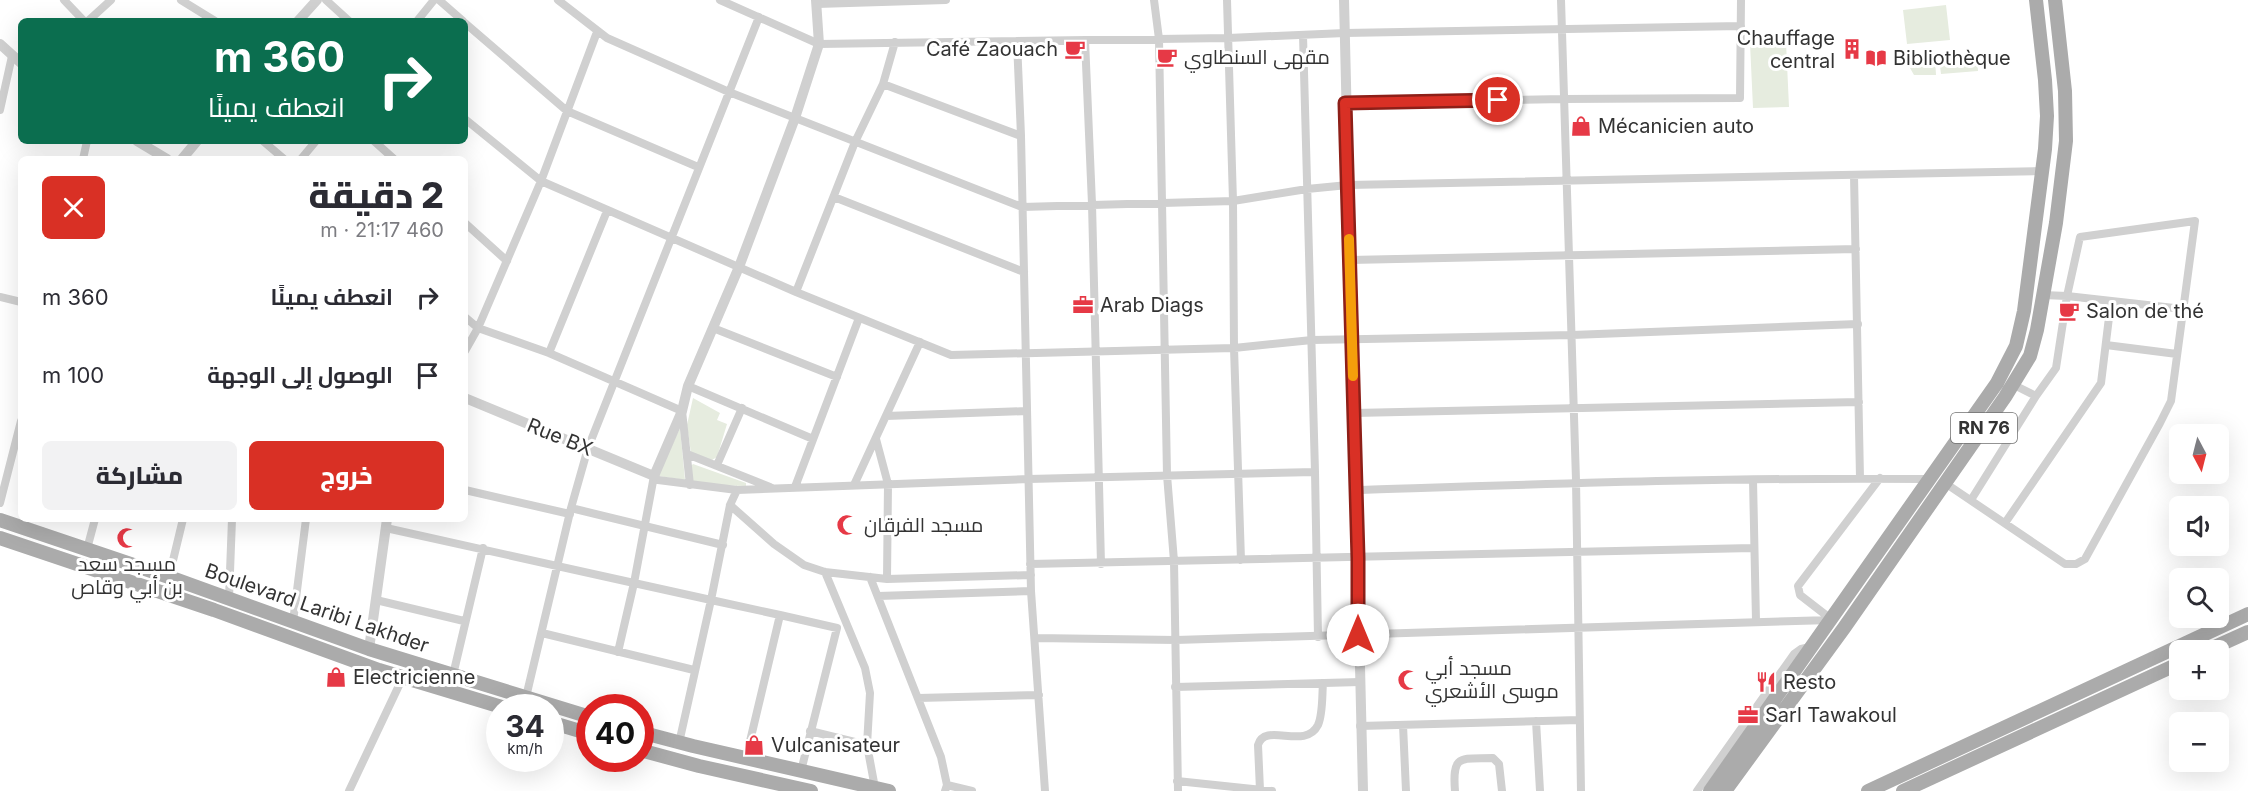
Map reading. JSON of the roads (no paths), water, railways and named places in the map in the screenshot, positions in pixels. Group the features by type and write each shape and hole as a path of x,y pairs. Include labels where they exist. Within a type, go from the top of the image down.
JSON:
{"main road":[{"name":"RN 76","path":"1710,791 1997,383 2016,346 2026,293 2043,171 2047,104 2036,0"},
{"name":"RN 76","path":"1726,790 1844,628 2014,385 2034,344 2056,224 2066,141 2066,100 2055,0"},
{"path":"2043,171 2062,170"},
{"path":"2026,293 2043,295"},
{"path":"1931,477 1945,483"},
{"name":"Boulevard Laribi Lakhder","path":"0,520 169,577 369,649 513,694"},
{"name":"Boulevard Laribi Lakhder","path":"0,538 214,610 364,665 486,702"},
{"path":"1868,791 2248,614"},
{"path":"1831,620 1844,628"},
{"path":"2229,641 2248,632"},
{"path":"364,665 369,649"},
{"path":"1903,791 2169,668"},
{"path":"654,736 889,791"},
{"path":"654,754 811,791"}],"street":[{"path":"64,0 83,18"},
{"path":"90,18 111,0"},
{"path":"181,0 210,18"},
{"path":"301,18 317,0"},
{"path":"326,0 346,18"},
{"path":"419,18 434,0"},
{"path":"439,0 459,18"},
{"path":"558,0 597,32 729,92 1022,207 1163,201 1233,201 1348,185 2043,171"},
{"path":"722,0 819,44 1228,38 1345,33 1741,26"},
{"path":"618,652 634,583 654,476 682,411 688,386 738,267 795,118 819,44 816,2 945,0"},
{"path":"1154,0 1159,39 1167,475 1174,561 1178,791"},
{"path":"1227,0 1241,560"},
{"path":"1344,0 1363,791"},
{"path":"1561,0 1574,409 1581,791"},
{"path":"1345,103 1740,99 1741,0"},
{"path":"527,694 588,448 759,17"},
{"path":"468,25 567,111 698,167"},
{"path":"468,346 478,328 541,181 597,32"},
{"path":"1303,35 1318,637"},
{"path":"1085,40 1092,204 1101,564"},
{"path":"1017,41 1030,575 1045,791"},
{"path":"796,292 855,142 883,84 895,42"},
{"path":"0,44 18,61"},
{"path":"0,110 12,56"},
{"path":"883,84 1021,136"},
{"path":"468,120 541,181 796,292 951,355 1234,348 1312,340 1572,335 1858,324"},
{"path":"142,144 162,156"},
{"path":"184,156 194,144"},
{"path":"266,144 280,156"},
{"path":"304,156 314,144"},
{"path":"377,144 391,156"},
{"path":"1854,175 1860,478"},
{"path":"834,197 1024,272"},
{"path":"549,353 607,211"},
{"path":"1945,483 2064,564 2076,564 2085,560 2171,400 2194,221 2080,237 2067,296 2056,368 1971,500"},
{"path":"468,226 507,261"},
{"path":"1350,260 1856,249"},
{"path":"2043,295 2183,309"},
{"path":"0,297 18,301"},
{"path":"2006,523 2101,383 2111,301"},
{"path":"795,487 859,318"},
{"path":"468,320 478,328 549,353 682,411"},
{"path":"713,328 837,377"},
{"path":"854,485 920,342"},
{"path":"2106,345 2177,354"},
{"path":"2014,385 2036,396"},
{"path":"688,386 813,439"},
{"name":"Rue BX","path":"468,399 654,476"},
{"path":"1354,413 1859,402"},
{"path":"717,465 742,408"},
{"path":"682,411 690,485"},
{"path":"886,416 1027,411"},
{"path":"876,439 888,484 887,579"},
{"path":"0,503 18,451"},
{"path":"687,454 773,488"},
{"path":"654,476 658,480 737,490 1029,479 1315,472"},
{"path":"1356,490 1575,483 1931,477"},
{"path":"1831,620 1800,596 1798,586 1881,478"},
{"path":"1753,480 1756,621"},
{"path":"679,742 730,505 737,490"},
{"path":"468,491 723,545"},
{"path":"730,505 774,544 804,565 825,572 887,579 1030,575"},
{"path":"87,549 94,522"},
{"path":"169,577 182,522"},
{"path":"229,598 232,522"},
{"path":"293,622 306,522"},
{"path":"369,649 386,523 557,566 837,628 801,771"},
{"path":"453,675 483,548"},
{"path":"1030,564 1753,548"},
{"path":"825,572 865,668 870,693 867,745 875,788"},
{"path":"870,577 941,757 946,788 972,791"},
{"path":"878,596 1031,591"},
{"path":"376,600 464,621"},
{"path":"746,758 780,615"},
{"path":"1035,638 1176,640 1318,637 1831,620"},
{"path":"542,633 694,670"},
{"path":"1697,791 1794,654 1801,649 1811,647"},
{"path":"349,791 403,678"},
{"path":"1175,687 1360,682"},
{"path":"1260,790 1258,745 1260,739 1265,735 1301,737 1311,734 1318,724 1323,683"},
{"path":"918,698 1039,695"},
{"path":"1360,726 1579,720"},
{"path":"1536,721 1540,791"},
{"path":"1403,725 1407,791"},
{"path":"810,731 867,745"},
{"path":"1455,791 1453,771 1455,764 1462,759 1493,758 1499,765 1502,791"},
{"path":"1177,781 1272,791"}],"place":[{"name":"Café Zaouach","path":"1075,49"},
{"name":"Chauffage central","path":"1852,49"},
{"name":"مقهى السنطاوي","path":"1167,57"},
{"name":"Bibliothèque","path":"1876,58"},
{"name":"Mécanicien auto","path":"1581,126"},
{"name":"Arab Diags","path":"1083,305"},
{"name":"Salon de thé","path":"2069,311"},
{"name":"مسجد الفرقان","path":"847,525"},
{"name":"مسجد سعد بن أبي وقاص","path":"127,538"},
{"name":"Electricienne","path":"336,677"},
{"name":"مسجد أبي موسى الأشعري","path":"1408,680"},
{"name":"Resto","path":"1766,682"},
{"name":"Sarl Tawakoul","path":"1748,715"},
{"name":"Vulcanisateur","path":"754,745"}]}
